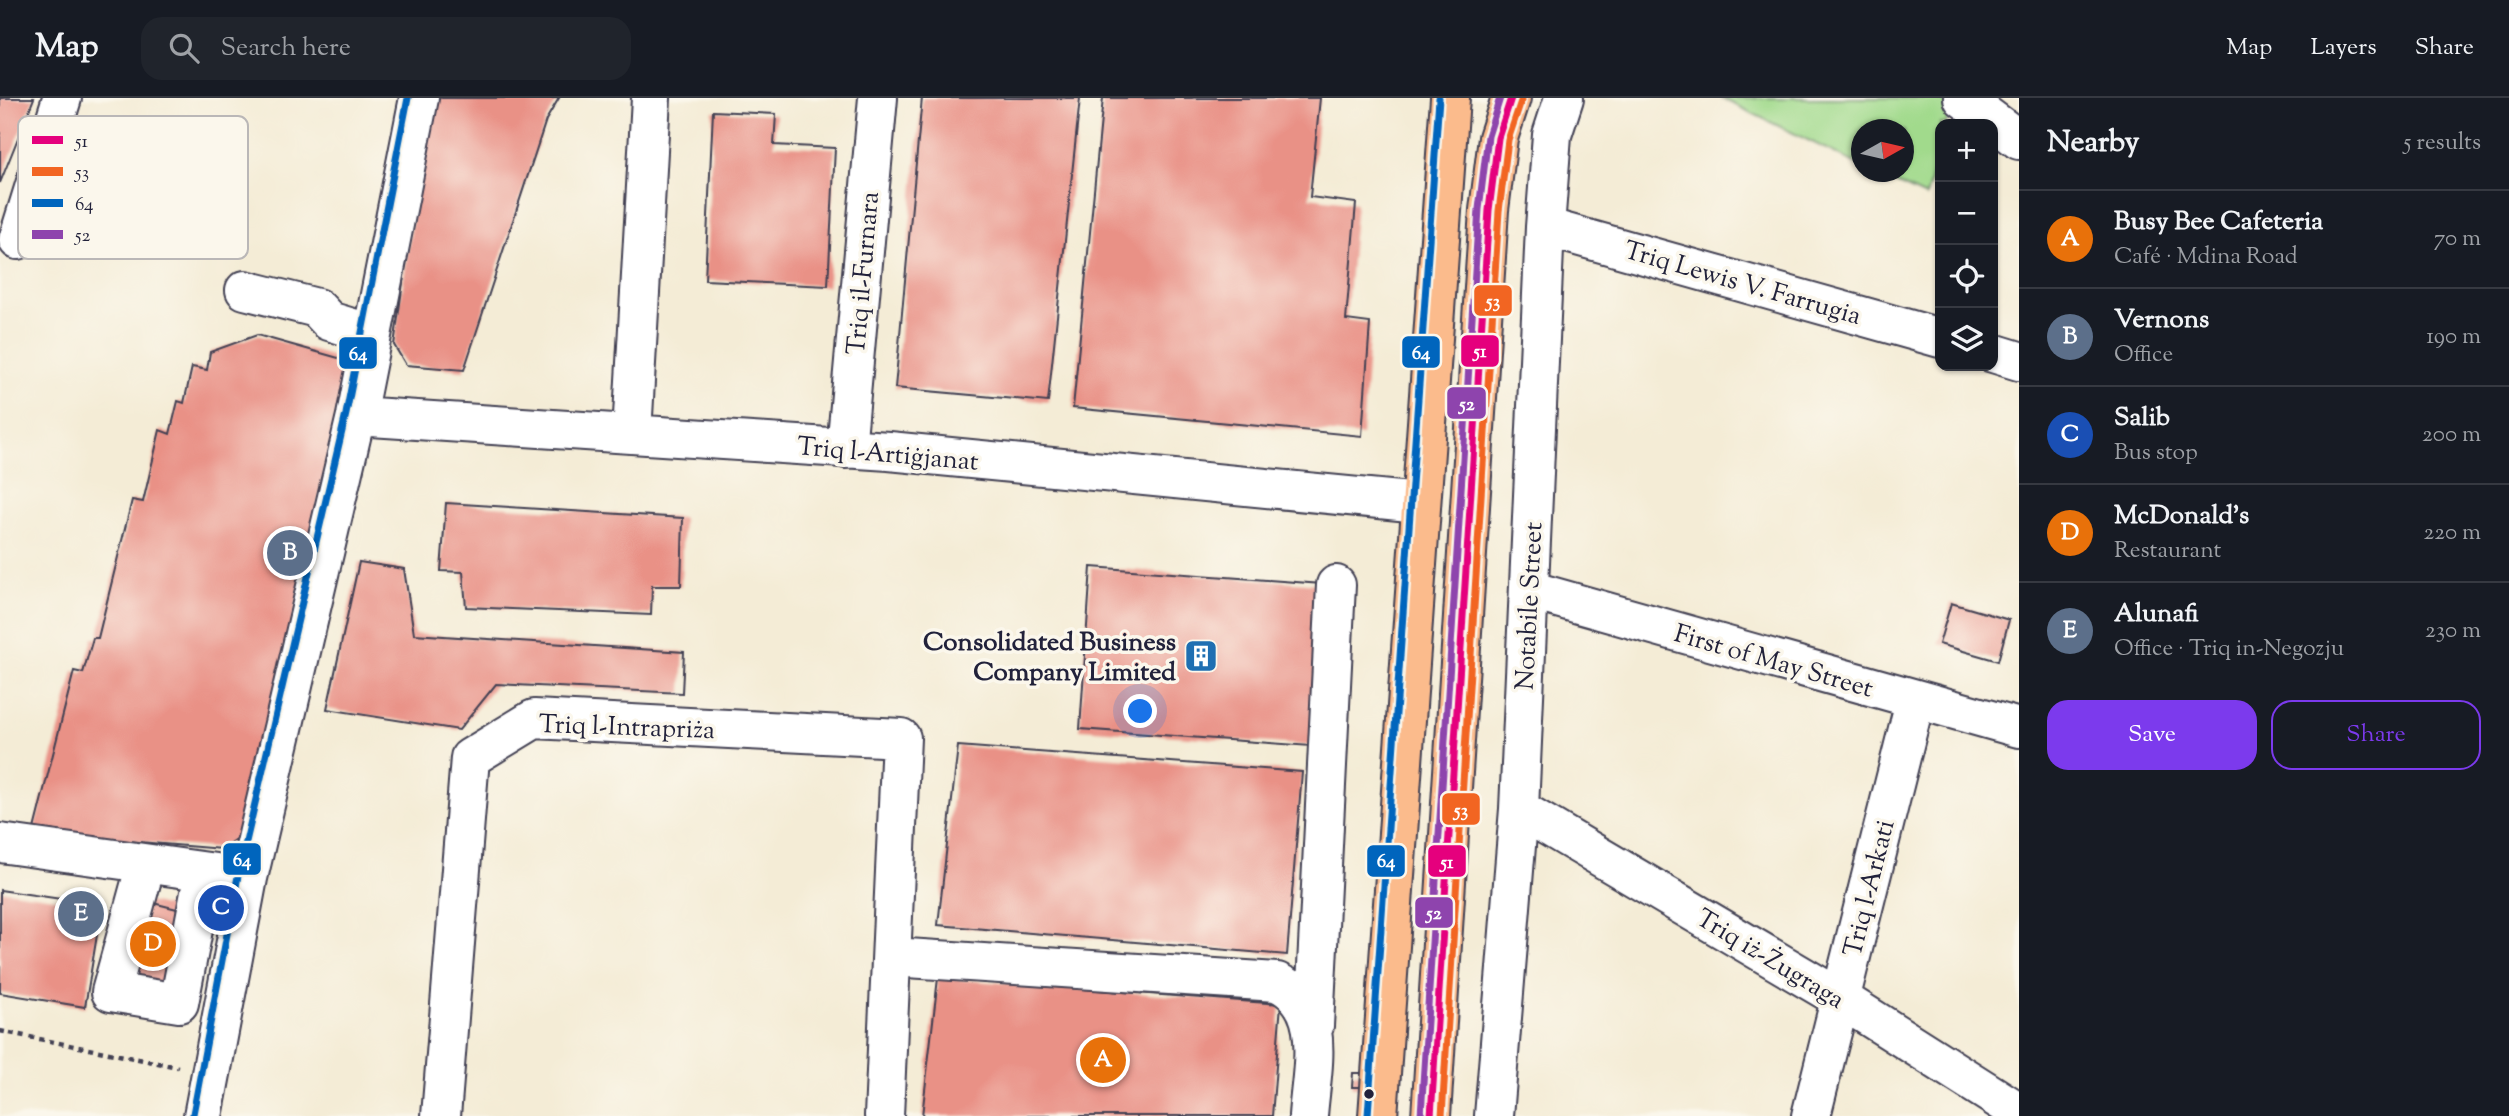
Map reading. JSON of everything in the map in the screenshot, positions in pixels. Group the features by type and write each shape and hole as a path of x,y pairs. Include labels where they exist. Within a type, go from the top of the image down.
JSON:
{"main road":[{"path":"1378,1116 1450,98"},
{"path":"1431,1116 1489,210 1498,138 1511,98"}],"street":[{"path":"57,116 62,98"},
{"path":"203,1116 248,878 356,416 419,98"},
{"path":"632,434 651,98"},
{"name":"Triq il-Furnara","path":"846,449 878,98"},
{"name":"Notabile Street","path":"1494,1116 1519,809 1545,227 1552,135 1564,98"},
{"path":"1964,98 2019,139"},
{"name":"Triq Lewis V. Farrugia","path":"1545,227 1935,337"},
{"path":"245,290 317,308 329,321 372,334"},
{"path":"1998,354 2019,360"},
{"name":"Triq l-Artiġjanat","path":"356,416 846,449 1420,503"},
{"path":"1308,1116 1336,585"},
{"name":"First of May Street","path":"1529,590 1915,701 2019,728"},
{"name":"Triq l-Arkati","path":"1811,1116 1915,701"},
{"name":"Triq l-Intrapriża","path":"441,1116 470,758 534,719 901,738 892,957"},
{"name":"Triq iż-Żugraga","path":"1519,809 1841,999 2019,1112"},
{"path":"0,842 248,878"},
{"path":"146,864 111,992 179,1003 204,872"},
{"path":"884,1116 892,957 1277,982 1301,997 1307,1009 1313,1038"}],"path":[{"path":"0,1031 210,1074"}],"green space":[{"path":"1721,98 1938,98 1951,108 1948,119 1935,119 1935,164 1926,197 1894,182 1914,182 1914,119 1851,119 1851,161"}],"building":[{"path":"0,98 34,98 27,116 18,116 18,138 0,183"},
{"path":"435,98 559,98 546,120 464,370 406,365 394,345 421,158"},
{"path":"922,98 1080,98 1048,402 895,388"},
{"path":"1103,98 1320,98 1310,197 1356,203 1346,320 1370,323 1362,436 1073,408"},
{"path":"713,111 776,114 774,145 835,148 828,286 705,280"},
{"path":"257,335 349,361 248,831 222,849 33,833 74,671 83,673 93,638 98,638 132,500 143,502 160,430 170,434 178,401 184,403 192,367 207,370 210,352"},
{"path":"446,503 683,518 681,586 652,586 651,615 466,607 463,572 441,571"},
{"path":"359,562 404,569 414,634 684,652 682,693 496,684 459,730 327,709"},
{"name":"Consolidated Business Company Limited","path":"1091,567 1322,584 1311,746 1080,729"},
{"path":"1951,603 2009,620 1998,661 1939,644"},
{"path":"958,746 1302,772 1287,955 938,925"},
{"path":"0,890 102,905 85,1007 0,993"},
{"path":"145,901 181,910 167,988 122,978"},
{"path":"938,978 1281,1004 1272,1116 922,1116"},
{"path":"1353,1073 1361,1073 1361,1087 1352,1087"}],"transit line":[{"name":"64","path":"193,1114 238,876 346,414 408,98"},
{"name":"64","path":"1368,1115 1439,98"},
{"name":"52","path":"1421,1115 1479,209 1488,136 1500,98"},
{"name":"51","path":"1431,1116 1489,210 1498,138 1511,98"},
{"name":"53","path":"1442,1116 1499,211 1508,140 1521,101"}],"place":[{"name":"Vernons","path":"290,553"},
{"name":"Consolidated Business Company Limited","path":"1201,656"},
{"name":"Salib","path":"221,908"},
{"name":"Alunafi","path":"81,914"},
{"name":"McDonald's","path":"153,944"},
{"name":"Busy Bee Cafeteria","path":"1103,1060"}]}
